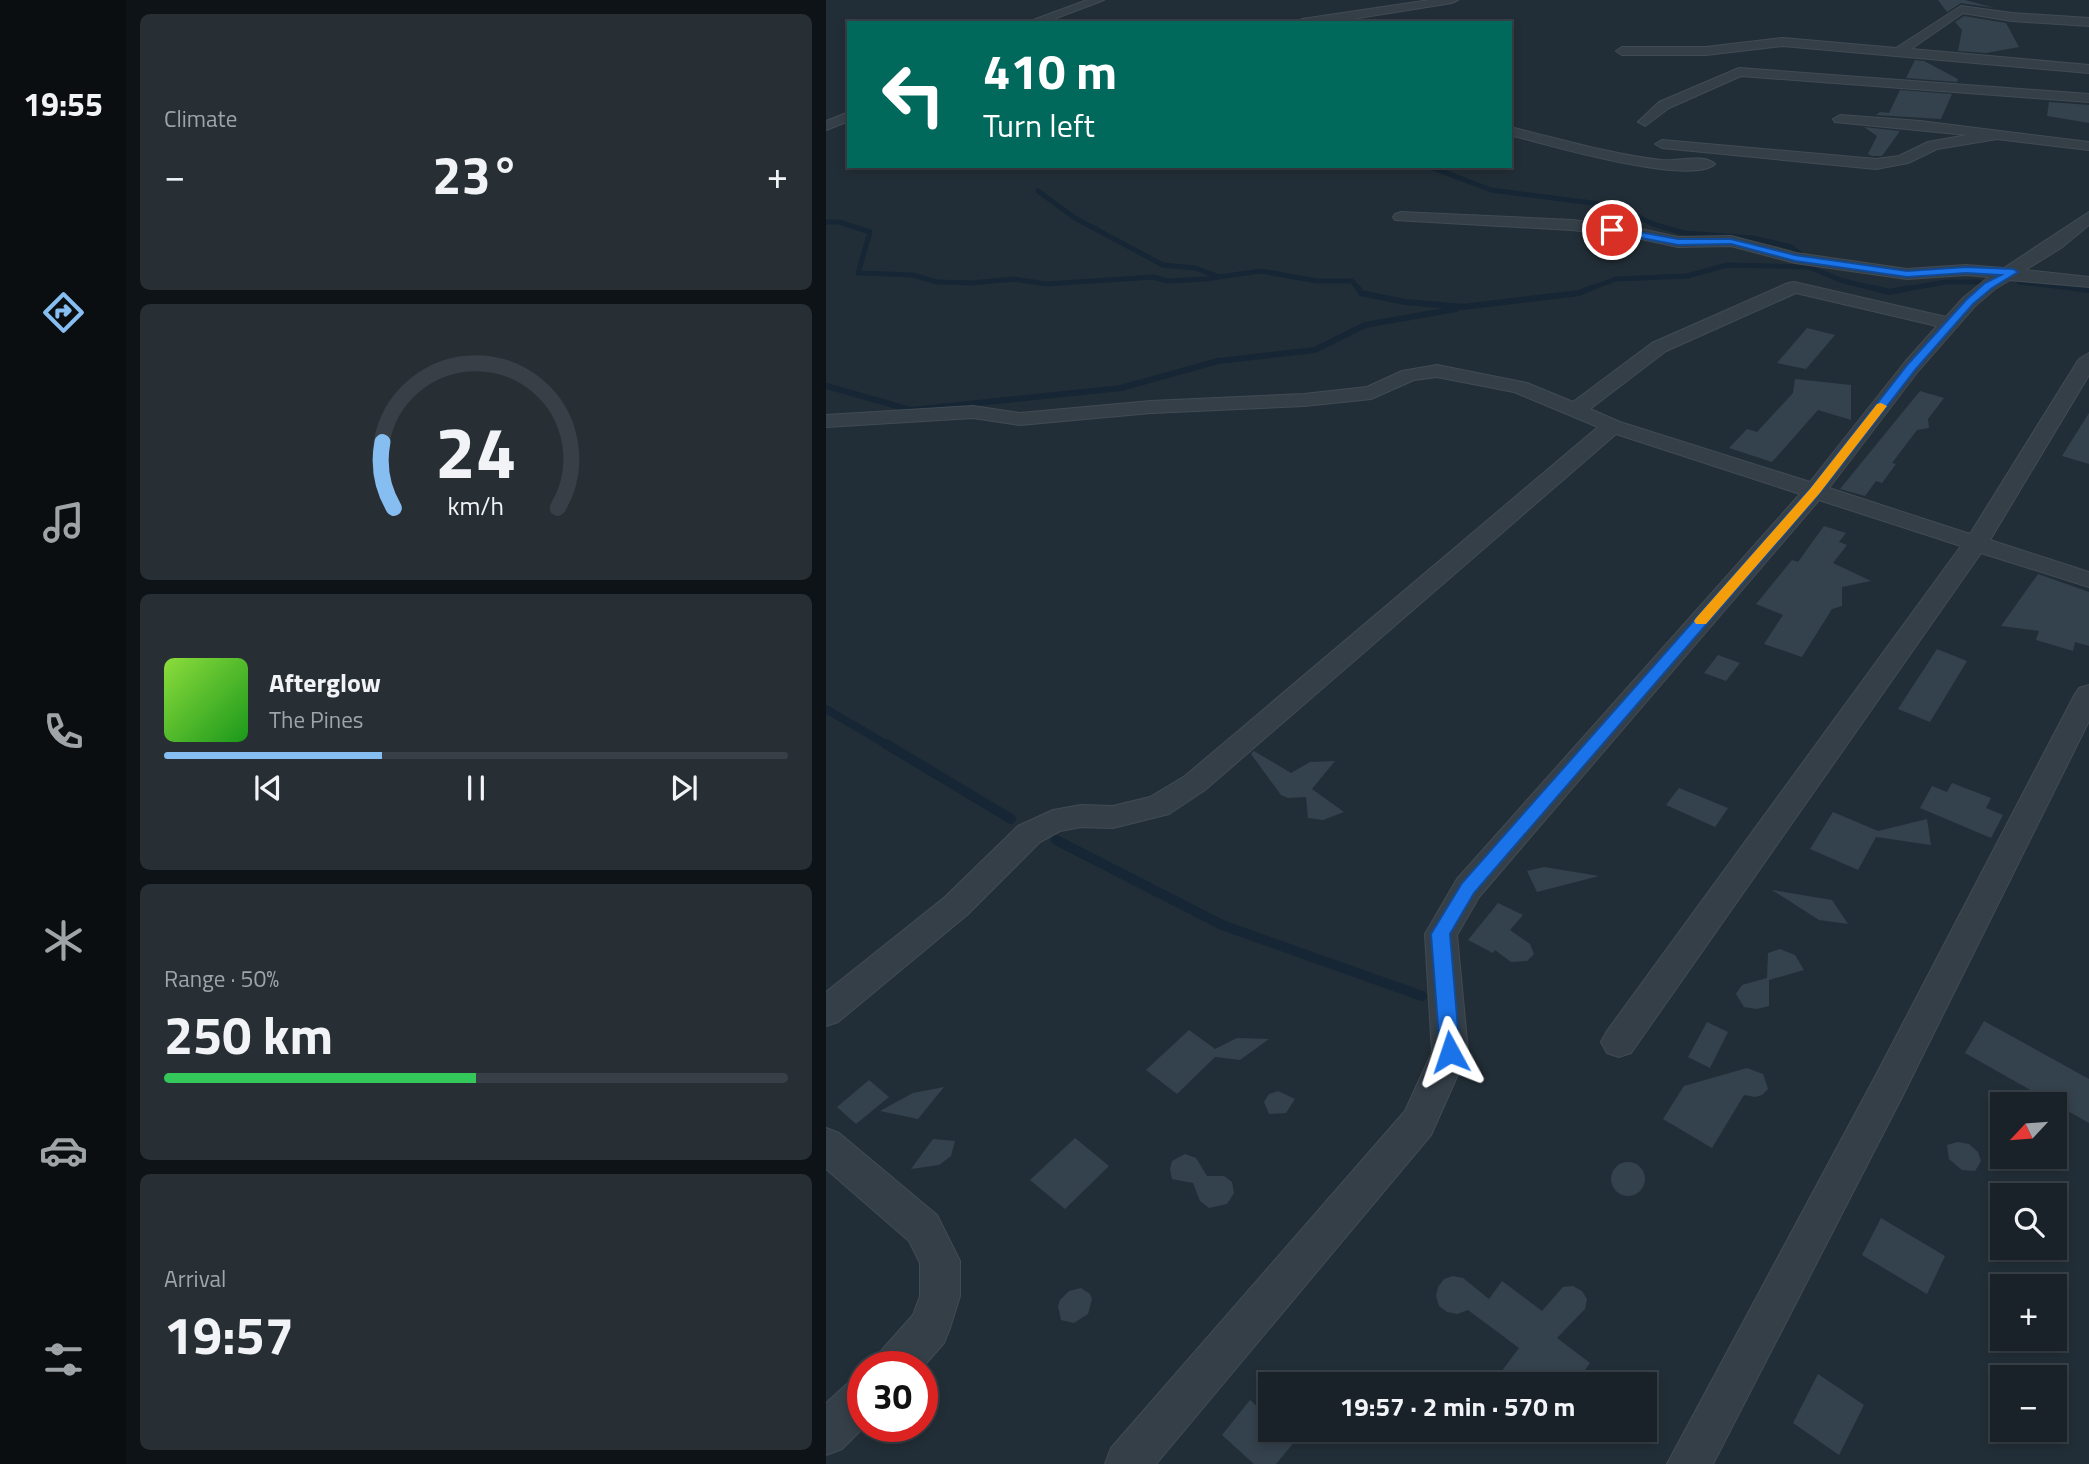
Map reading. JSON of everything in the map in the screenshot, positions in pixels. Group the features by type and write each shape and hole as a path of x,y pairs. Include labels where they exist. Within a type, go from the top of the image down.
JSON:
{"street":[{"path":"1037,21 1098,0"},
{"path":"1315,21 1452,0"},
{"path":"1949,0 1960,4 1961,9"},
{"path":"1896,54 1961,9 2012,17 2089,22"},
{"path":"1622,51 1706,51 1783,41 1896,54 2089,69"},
{"path":"1645,122 1664,105 1739,72 2089,98"},
{"path":"2076,112 2089,105"},
{"path":"826,126 847,117"},
{"path":"1840,119 2089,146"},
{"path":"1512,132 1597,154 1664,165 1725,164 1793,156"},
{"path":"1662,144 1876,164 1903,160 1933,145 1996,135"},
{"path":"1401,217 1572,225 1632,232 1678,242 1731,242 1795,258 1907,274 1966,270 2013,272 2089,282"},
{"path":"1127,1464 1418,1123 1450,1052 1441,934 1468,888 1815,491 1912,366 1979,294 2087,221"},
{"path":"1575,410 1659,347 1794,287 1952,324"},
{"path":"1619,1042 1976,543 2089,359"},
{"path":"826,421 963,413 1007,415 1020,419 1152,407 1304,400 1371,393 1409,375 1437,371 1520,387 1613,426 2089,580"},
{"path":"826,1012 956,906 1029,834 1053,821 1081,816 1113,817 1159,806 1195,783 1613,426"},
{"path":"1689,1464 1882,1098 2089,694"},
{"path":"826,1145 923,1228 940,1261 940,1296 929,1328 909,1351"},
{"path":"826,1433 847,1413"}],"building":[{"path":"1938,0 1965,0 1995,8 1961,3 1947,12"},
{"path":"1964,16 2006,23 2019,47 1986,53 1958,51 1962,30 1955,22"},
{"path":"1915,60 1924,61 1958,79 1957,82 1906,78"},
{"path":"1900,90 1952,94 1941,119 1876,115 1880,112 1889,113"},
{"path":"2049,102 2089,105 2089,123 2047,116"},
{"path":"1864,127 1900,131 1882,156 1872,156 1868,154 1877,136"},
{"path":"1807,328 1835,335 1806,369 1777,363"},
{"path":"1795,379 1851,385 1851,420 1818,410 1772,462 1729,448 1747,429 1757,432 1793,393"},
{"path":"1920,391 1944,398 1928,419 1929,428 1917,430 1892,463 1896,464 1882,483 1876,481 1865,496 1840,489"},
{"path":"2089,413 2089,464 2062,456"},
{"path":"1824,526 1846,533 1839,542 1847,545 1833,563 1871,581 1842,587 1842,606 1832,609 1802,657 1764,644 1783,615 1756,604 1792,560 1798,562"},
{"path":"2038,574 2089,592 2089,646 2075,642 2073,651 2036,640 2039,631 2001,626"},
{"path":"1937,649 1967,661 1930,722 1898,709"},
{"path":"1718,655 1740,663 1726,681 1704,673"},
{"path":"1254,751 1291,773 1310,762 1335,761 1312,789 1344,812 1323,820 1308,818 1306,797 1288,798 1281,795 1251,754"},
{"path":"1952,783 1991,798 1986,808 2003,815 1991,838 1920,808 1932,786 1947,792"},
{"path":"1679,788 1728,808 1715,827 1666,805"},
{"path":"1833,812 1878,831 1927,819 1931,845 1876,837 1858,870 1810,849"},
{"path":"1544,867 1599,876 1537,892 1527,871"},
{"path":"1772,890 1832,900 1848,924 1819,920"},
{"path":"1498,903 1523,915 1510,930 1530,944 1534,954 1527,961 1511,962 1495,950 1493,953 1468,940"},
{"path":"1780,949 1795,955 1804,970 1769,980 1769,1006 1757,1009 1744,1007 1736,994 1742,985 1767,978 1768,953"},
{"path":"1984,1021 2089,1079 2089,1123 2067,1111 2067,1092 2034,1092 1965,1053"},
{"path":"1707,1022 1728,1032 1710,1068 1688,1057"},
{"path":"1189,1030 1215,1049 1237,1038 1269,1039 1240,1060 1215,1057 1177,1094 1146,1070"},
{"path":"1747,1068 1763,1074 1768,1089 1755,1097 1744,1095 1712,1148 1663,1119 1684,1086"},
{"path":"869,1080 889,1097 856,1124 837,1107"},
{"path":"944,1087 918,1119 880,1111 913,1093"},
{"path":"1278,1091 1295,1099 1286,1113 1269,1114 1264,1102 1269,1094"},
{"path":"1075,1138 1109,1166 1065,1209 1030,1180"},
{"path":"933,1139 955,1141 951,1156 939,1165 911,1169"},
{"path":"1958,1142 1969,1144 1978,1152 1981,1161 1975,1171 1962,1170 1949,1159 1947,1145"},
{"path":"1185,1154 1196,1158 1207,1176 1224,1176 1232,1182 1234,1193 1227,1204 1209,1208 1200,1201 1193,1183 1172,1179 1172,1161"},
{"path":"1628,1162 1640,1167 1645,1179 1640,1191 1628,1196 1616,1191 1611,1179 1616,1167"},
{"path":"1881,1218 1945,1256 1927,1294 1862,1255"},
{"path":"1453,1276 1463,1278 1489,1299 1502,1281 1542,1311 1563,1287 1573,1286 1582,1291 1587,1299 1585,1309 1557,1338 1590,1363 1584,1372 1501,1372 1519,1348 1468,1310 1457,1314 1447,1312 1439,1306 1436,1296 1444,1279"},
{"path":"1081,1288 1090,1294 1092,1299 1088,1314 1074,1323 1061,1320 1058,1306 1060,1300 1069,1291"},
{"path":"1818,1374 1864,1405 1839,1455 1793,1423"},
{"path":"1250,1400 1258,1407 1258,1442 1294,1442 1276,1464 1254,1464 1222,1435"}],"waterway":[{"path":"1433,168 1491,190 1616,206 1653,224 1684,233 1753,238 1791,247 1809,260 1809,267"},
{"path":"1038,191 1075,218 1163,265 1195,268 1217,276"},
{"path":"826,222 839,222 870,232 858,273 913,275 937,282 972,283 1013,279 1047,284 1153,277 1167,281 1205,279 1261,271 1317,281 1352,281 1359,290"},
{"path":"1588,289 1616,279 1687,276 1727,265 1809,267"},
{"path":"1809,267 1843,281 1881,290"},
{"path":"1899,290 1946,282 1979,282"},
{"path":"2019,282 2089,290 2075,288"},
{"path":"1358,288 1361,293 1405,302 1463,307 1579,293 1588,289"},
{"path":"1874,288 1889,292 1899,290"},
{"path":"1899,290 1909,288"},
{"path":"826,386 911,410 1121,388 1218,361 1315,350 1365,325 1456,309"},
{"path":"826,709 889,746"},
{"path":"886,744 1011,819"},
{"path":"1056,840 1222,925 1422,996"}],"slow traffic":[{"path":"1701,621 1815,491 1881,406"}],"route":[{"path":"1450,1052 1441,934 1468,888 1815,491 1912,366 1969,302 1989,285 2013,272 1966,270 1907,274 1795,258 1731,242 1678,242 1612,230"}]}
